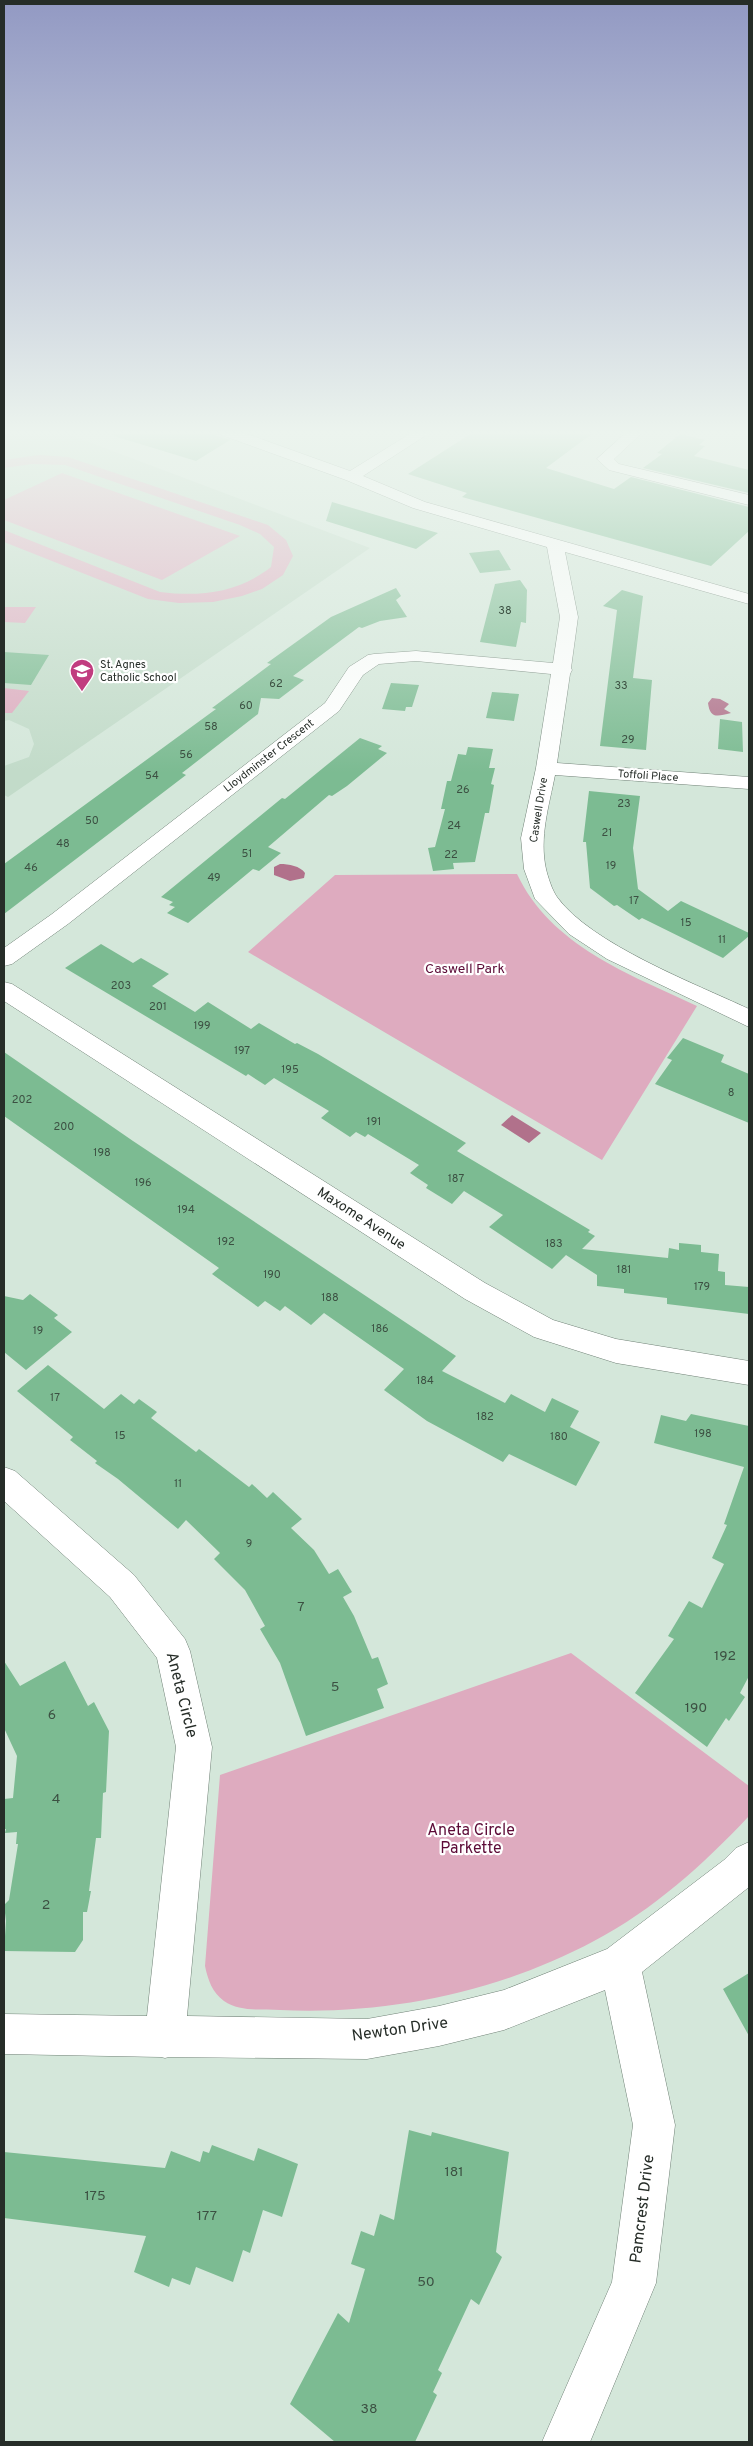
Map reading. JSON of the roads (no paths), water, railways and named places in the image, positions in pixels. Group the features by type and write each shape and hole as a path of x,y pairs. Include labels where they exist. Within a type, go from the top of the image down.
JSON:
{"street":[{"name":"Caswell Drive","path":"555,544 569,617 563,670 532,838 535,869 546,899 577,929 615,954 749,1019"},
{"path":"556,544 749,599"},
{"name":"Lloydminster Crescent","path":"4,959 60,919 332,707 356,670 374,659 416,656 563,670"},
{"name":"Toffoli Place","path":"546,768 749,783"},
{"name":"Maxome Avenue","path":"4,990 475,1292 544,1330 616,1351 749,1373"},
{"name":"Aneta Circle","path":"4,1481 122,1586 173,1651 194,1747 165,2038"},
{"name":"Newton Drive","path":"4,2034 165,2038 367,2039 439,2026 504,2010 620,1964 737,1873 749,1861"},
{"name":"Pamcrest Drive","path":"566,2442 634,2283 654,2125 620,1964"}],"place":[{"name":"St. Agnes Catholic School","path":"82,692"}],"park label":[{"name":"Caswell Park","path":"465,969"},
{"name":"Aneta Circle Parkette","path":"471,1840"}]}
